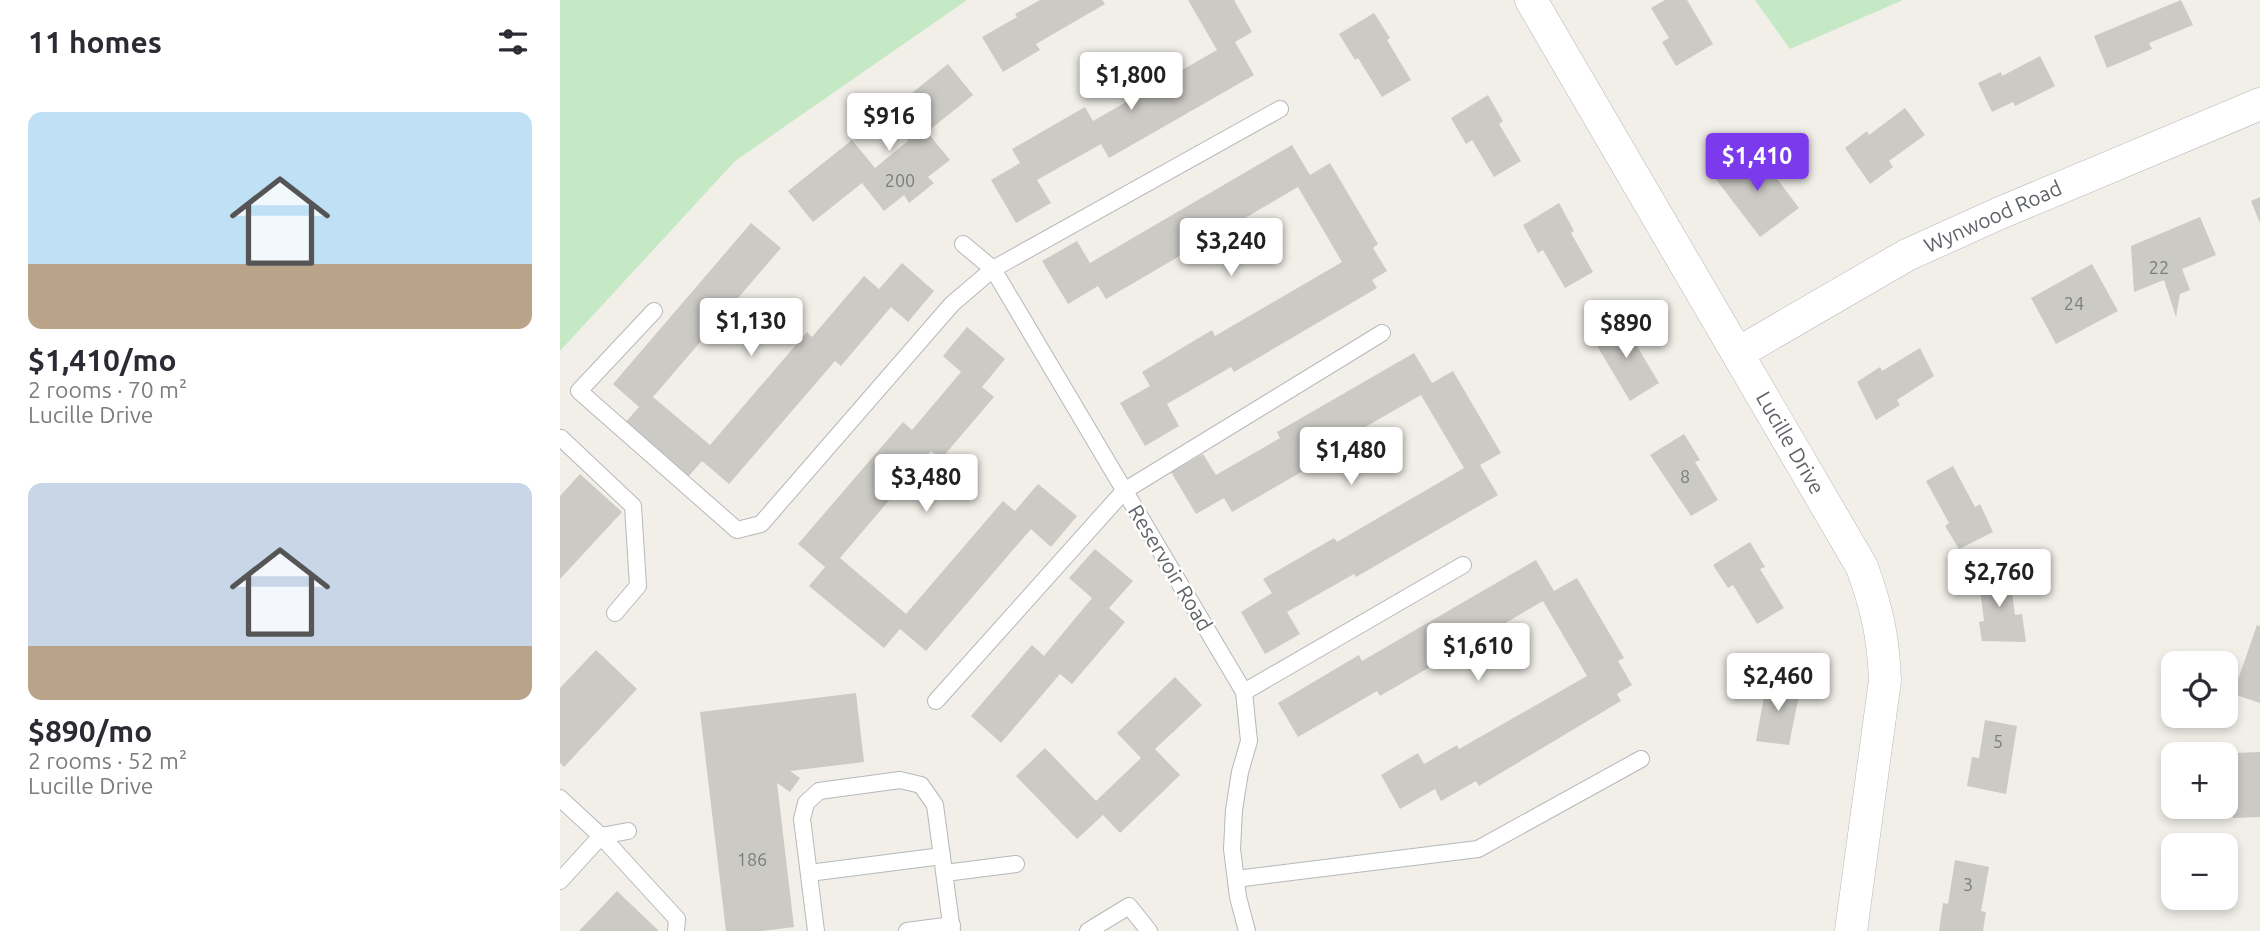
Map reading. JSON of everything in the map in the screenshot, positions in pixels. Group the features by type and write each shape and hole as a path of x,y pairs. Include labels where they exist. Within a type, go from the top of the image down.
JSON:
{"street":[{"name":"Lucille Drive","path":"1531,0 1862,567 1875,603 1883,641 1885,680 1851,931"},
{"name":"Wynwood Road","path":"1738,353 1907,255 2260,104"}],"lane":[{"path":"654,311 579,391 737,530 761,524 953,304 993,269 1280,109"},
{"name":"Reservoir Road","path":"963,244 993,269 1244,692 1249,741 1240,772 1234,810 1232,849 1238,897 1247,931"},
{"path":"936,701 1124,491 1382,333"},
{"path":"560,440 561,438 633,506 638,586 615,613"},
{"path":"1244,692 1463,565"},
{"path":"1236,879 1478,849 1641,758"},
{"path":"816,931 802,819 806,803 819,791 900,780 921,785 935,805 952,928 907,931"},
{"path":"560,798 601,836 677,919 676,931"},
{"path":"560,881 601,836 628,831"},
{"path":"809,873 942,856"},
{"path":"944,873 1016,864"},
{"path":"1088,931 1129,905 1149,931"}],"green space":[{"path":"560,0 967,0 735,161 560,351"},
{"path":"1755,0 1903,0 1790,49"}],"building":[{"path":"1040,0 1102,0 1105,4 1036,44 1040,50 1003,72 982,37"},
{"path":"1188,0 1234,0 1252,32 1235,42 1254,75 1109,158 1101,144 1037,180 1051,203 1016,223 991,180 1020,163 1012,149 1085,107 1093,121 1217,50"},
{"path":"1665,0 1687,0 1713,44 1676,66 1662,42 1669,38 1651,8"},
{"path":"2181,0 2193,25 2149,43 2152,49 2107,68 2094,36"},
{"path":"1374,13 1411,80 1382,97 1358,58 1355,60 1339,34"},
{"path":"2040,56 2055,86 2015,106 2013,102 1992,112 1978,83 2001,72 2002,76"},
{"path":"948,64 973,95 927,132 950,160 928,177 934,183 909,203 904,195 884,211 862,183 813,222 788,191 852,140 875,168 908,141 886,114"},
{"path":"1488,95 1503,121 1499,124 1521,161 1494,177 1472,140 1466,144 1451,118"},
{"path":"1905,108 1925,135 1889,161 1893,167 1870,184 1845,148 1867,131 1869,135"},
{"path":"1292,145 1310,175 1330,163 1378,244 1373,248 1387,271 1372,280 1377,288 1234,372 1231,367 1167,404 1179,426 1145,446 1120,403 1150,386 1142,372 1212,330 1215,336 1342,262 1298,187 1106,299 1098,286 1068,304 1042,261 1077,241 1090,263"},
{"path":"1754,148 1799,208 1760,237 1715,178"},
{"path":"2260,197 2260,223 2251,201"},
{"path":"1559,203 1574,231 1571,233 1593,272 1565,288 1543,250 1538,253 1523,225"},
{"path":"2200,217 2216,255 2182,269 2190,290 2180,294 2176,317 2164,280 2134,292 2131,246"},
{"path":"751,223 781,248 653,397 710,445 807,332 812,337 864,276 879,289 902,263 934,291 908,322 891,307 841,366 835,361 729,484 702,461 687,478 624,424 639,407 613,384"},
{"path":"2092,264 2118,311 2056,344 2031,298"},
{"path":"1627,319 1640,340 1635,343 1659,383 1630,401 1593,339"},
{"path":"967,327 1005,359 982,387 994,397 941,459 931,451 840,558 906,614 1003,501 1015,511 1038,484 1077,516 1051,547 1031,529 926,651 900,629 884,648 809,586 825,567 798,544 903,422 912,430 961,372 943,356"},
{"path":"1920,348 1934,376 1897,400 1900,405 1876,420 1857,382 1880,367 1882,371"},
{"path":"1414,353 1432,383 1453,371 1501,453 1480,465 1498,495 1356,577 1354,574 1287,612 1300,634 1265,654 1241,612 1272,593 1263,579 1334,538 1337,542 1464,468 1421,395 1299,465 1303,471 1232,512 1224,498 1196,514 1171,472 1203,454 1216,475 1280,438 1277,432"},
{"path":"1684,434 1700,460 1695,462 1718,500 1691,516 1650,455"},
{"path":"1953,466 1975,507 1980,504 1993,532 1959,549 1945,526 1949,523 1926,481"},
{"path":"580,474 622,512 560,579 560,496"},
{"path":"1750,542 1765,567 1760,569 1784,608 1757,624 1733,585 1728,588 1713,565"},
{"path":"1095,549 1133,581 1109,608 1125,622 1072,684 1060,674 1001,743 971,716 1032,645 1044,656 1092,598 1069,578"},
{"path":"1536,560 1554,591 1577,578 1624,658 1618,661 1632,685 1617,694 1621,701 1479,786 1476,781 1441,801 1435,789 1400,809 1381,775 1418,753 1424,764 1457,745 1459,749 1587,676 1543,601 1380,696 1377,691 1298,737 1278,703 1359,655 1362,661"},
{"path":"2009,569 2015,615 2022,614 2026,642 1982,641 1979,622 1984,621 1978,574"},
{"path":"2257,625 2260,626 2260,703 2238,696 2238,680"},
{"path":"596,650 637,689 564,767 560,763 560,688"},
{"path":"1175,677 1202,705 1155,749 1180,775 1120,833 1103,815 1077,839 1016,776 1045,748 1096,801 1141,758 1117,733"},
{"path":"1767,680 1801,685 1789,745 1756,741"},
{"path":"856,693 864,762 790,771 800,778 790,792 777,783 794,927 762,931 726,931 700,712"},
{"path":"1985,720 2017,726 2006,794 1967,786 1972,757 1979,758"},
{"path":"2260,752 2260,817 2238,818 2238,753"},
{"path":"1955,860 1989,867 1981,911 1986,912 1983,931 1939,931 1943,903 1948,904"},
{"path":"617,891 659,931 579,931"}]}
